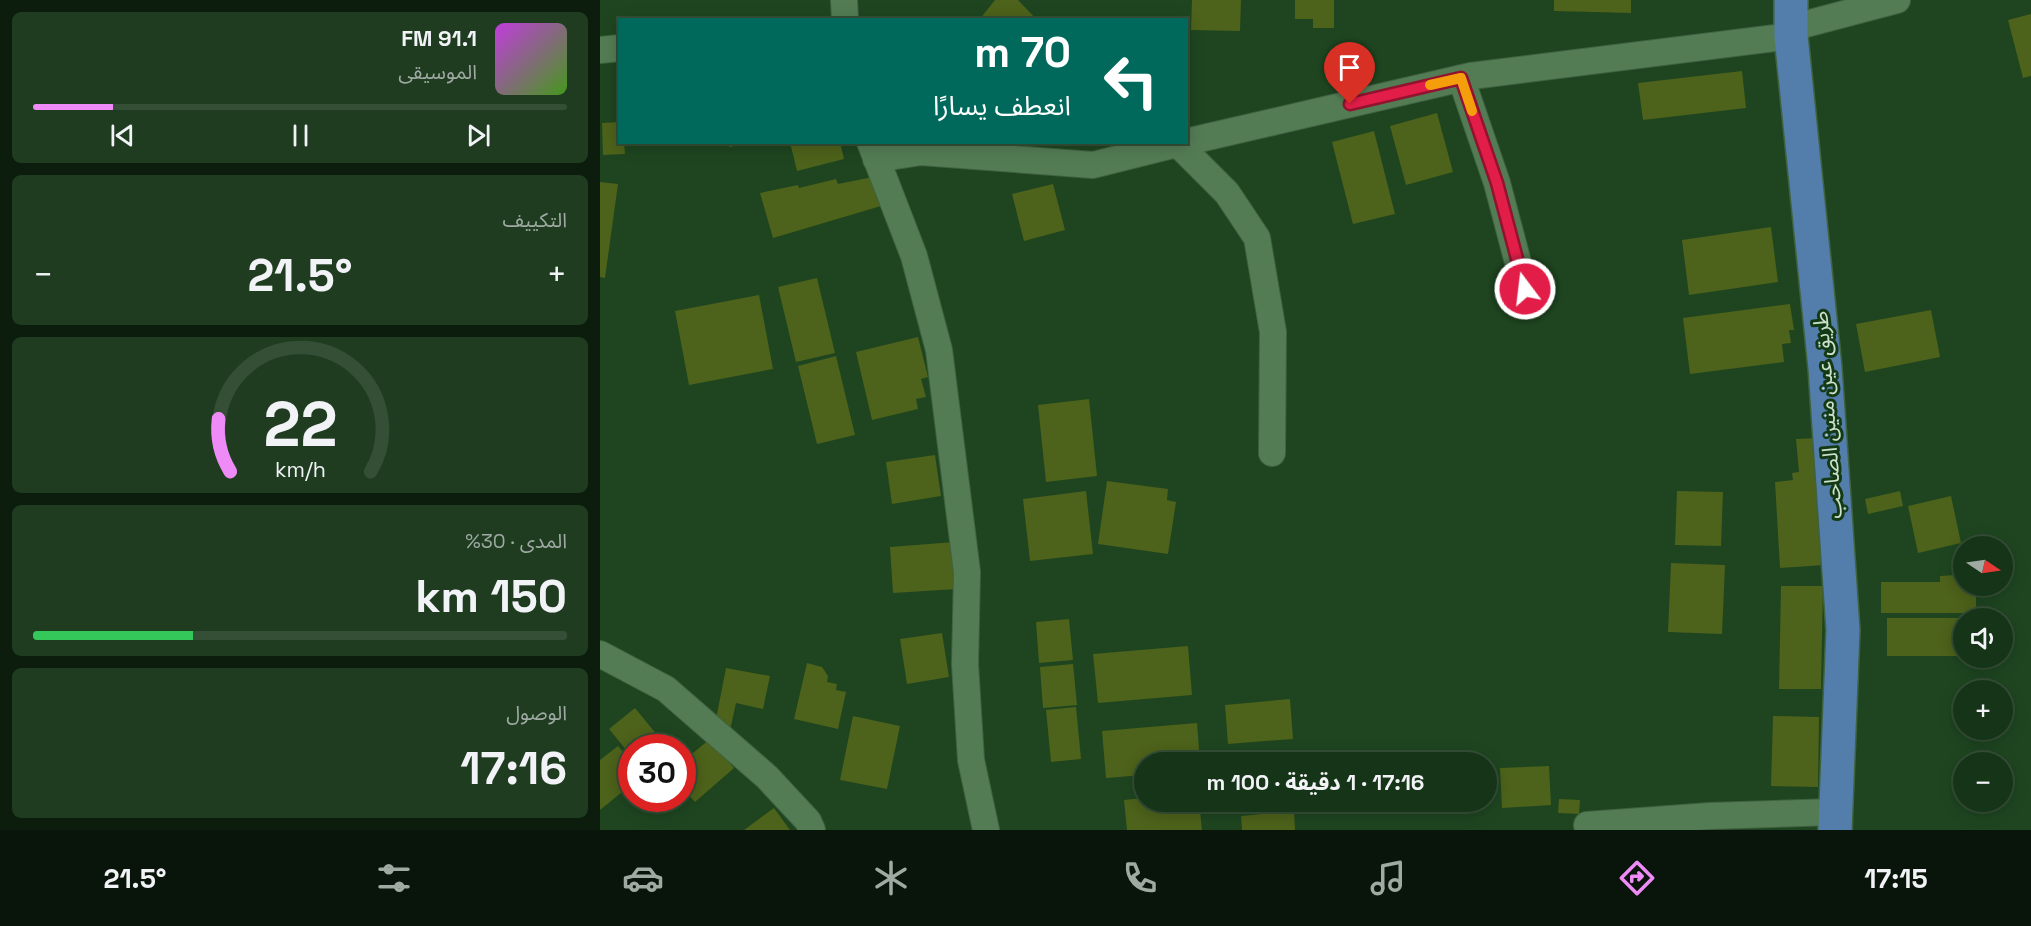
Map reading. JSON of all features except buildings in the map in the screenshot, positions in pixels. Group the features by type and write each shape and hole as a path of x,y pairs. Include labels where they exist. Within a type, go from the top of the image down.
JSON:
{"main road":[{"name":"طريق عين منين الصاحب","path":"1791,21 1825,368 1843,630 1835,821"}],"street":[{"path":"844,0 845,18"},
{"path":"1188,142 1461,78 1791,21 1897,0"},
{"path":"600,50 618,48"},
{"path":"1461,78 1497,183 1525,289"},
{"path":"987,830 971,760 965,664 967,572 939,350 914,256 873,151 921,152 1093,165 1179,144"},
{"path":"1184,144 1227,194 1257,238 1273,332 1272,453"},
{"path":"600,654 666,689 766,777 808,821 812,830"},
{"path":"1587,825 1710,816 1835,821"}],"slow traffic":[{"path":"1430,85 1461,78 1472,111"}],"route":[{"path":"1350,104 1461,78 1497,183 1525,289"}]}
